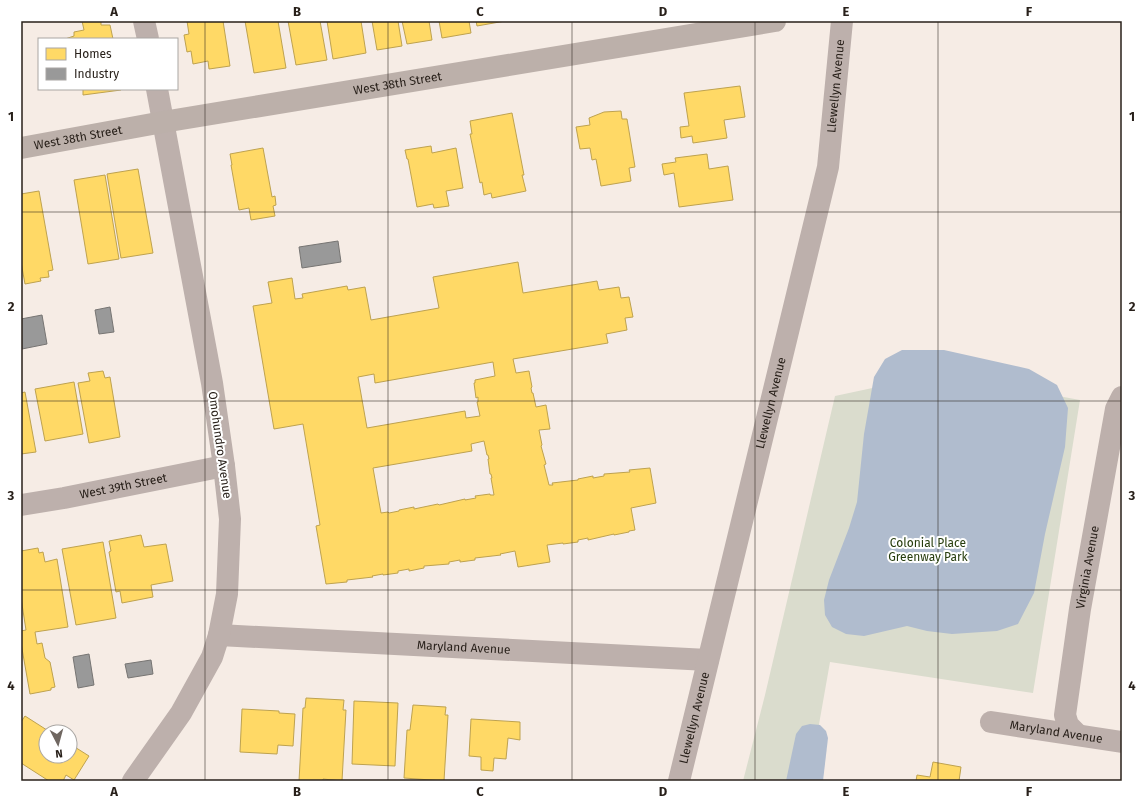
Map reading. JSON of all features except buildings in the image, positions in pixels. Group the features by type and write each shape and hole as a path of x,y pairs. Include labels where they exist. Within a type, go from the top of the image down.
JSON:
{"main road":[{"name":"West 38th Street","path":"21,148 163,122 775,21"}],"street":[{"path":"144,21 148,38"},
{"name":"Llewellyn Avenue","path":"679,781 828,167 842,21"},
{"name":"Omohundro Avenue","path":"133,781 181,713 212,657 219,635 228,594 230,527 224,466 212,383 157,90"},
{"name":"Virginia Avenue","path":"1078,735 1068,725 1065,714 1080,609 1116,409 1122,397"},
{"name":"West 39th Street","path":"21,505 64,498 224,466"},
{"name":"Maryland Avenue","path":"219,635 708,660"},
{"name":"Maryland Avenue","path":"991,722 1122,742"}],"green space":[{"name":"Colonial Place Greenway Park","path":"938,374 1080,400 1033,693 830,662 809,781 743,781 765,695 835,396"}],"water":[{"name":"Colonial Place Greenway Park","path":"902,350 944,350 1029,369 1057,385 1068,408 1065,447 1045,534 1034,593 1018,624 997,631 952,634 927,631 907,626 864,636 846,634 832,627 825,615 824,600 829,580 849,528 857,502 864,434 874,377 885,359"},
{"path":"810,724 820,725 826,731 828,738 823,781 786,781 796,734 802,726"}]}
